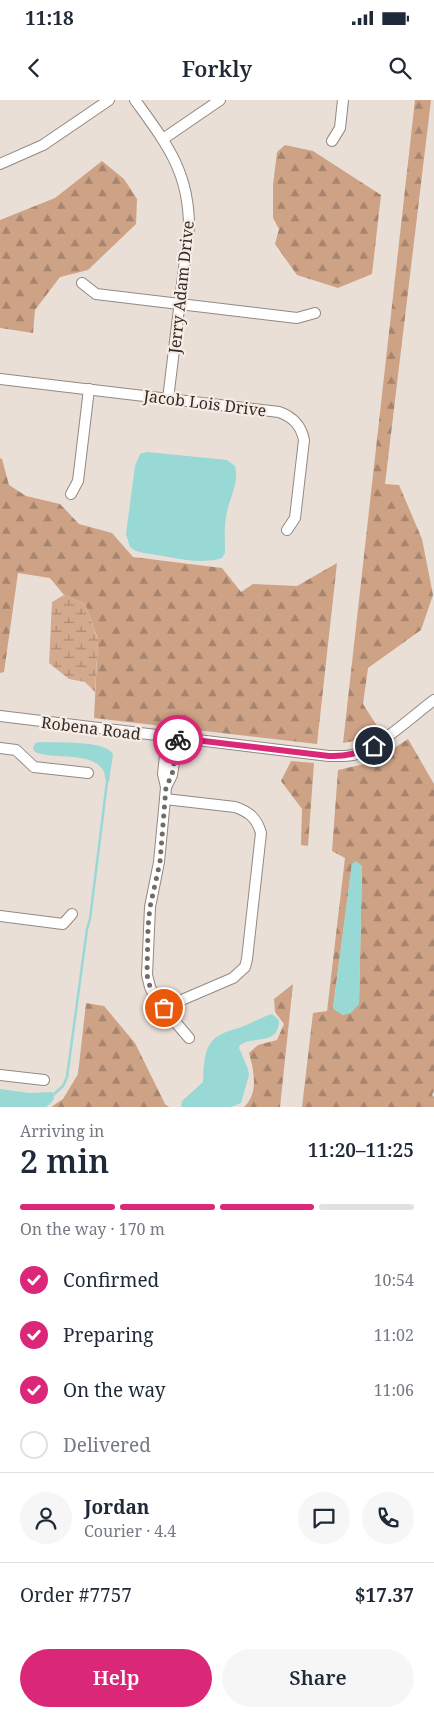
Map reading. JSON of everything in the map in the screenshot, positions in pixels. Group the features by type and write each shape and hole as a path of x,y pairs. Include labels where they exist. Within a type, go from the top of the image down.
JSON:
{"street":[{"path":"0,164 43,145 108,100"},
{"name":"Jerry Adam Drive","path":"135,100 173,156 180,171 189,211 189,227 168,399"},
{"path":"163,139 220,100"},
{"path":"332,141 340,128 343,100"},
{"path":"82,283 96,294 297,318 315,313"},
{"name":"Jacob Lois Drive","path":"0,378 279,412 289,415 297,422 304,440 295,518 287,530"},
{"path":"71,494 78,481 90,390"},
{"name":"Robena Road","path":"0,716 329,756 344,756 358,754 374,746 434,700"},
{"path":"167,737 164,774 166,787 160,862 150,907 147,975 150,987 164,1008 189,1038"},
{"path":"166,787 172,775 178,738"},
{"path":"0,748 16,750 34,766 88,773"},
{"path":"164,1008 233,978 245,966 261,833 258,824 246,810 236,807 165,799"},
{"path":"0,916 63,924 72,914"},
{"path":"0,1075 44,1080"}],"green space":[{"path":"415,100 431,100 385,484 399,485 422,539 433,595 421,630 368,668 363,704 377,726 366,739 343,743"},
{"path":"285,145 313,151 381,195 372,274 338,288 297,275 275,244 279,229 273,218 273,185 277,152"},
{"path":"102,161 124,179 137,199 136,224 88,270 60,277 35,310 33,333 0,328 0,220 55,198"},
{"path":"0,458 2,459 9,485 26,496 60,504 79,524 112,533 133,557 222,568 241,592 253,584 297,586 337,563 317,744 94,718 98,639 85,604 64,595 50,578 18,573 4,672 0,673"},
{"path":"64,595 85,604 98,640 95,692 85,682 69,679 49,663 52,602"},
{"path":"408,739 434,784 434,1091 432,1095 434,1097 434,1107 302,1107 313,1013 327,1011 345,858 332,851 338,770 373,762","holes":["356,862 362,866 359,1004 343,1015 333,1008 352,864"]},
{"path":"291,761 314,763 308,846 301,845 302,809 281,781"},
{"path":"293,984 280,1107 244,1107 252,1095 254,1081 249,1053 258,1045 277,1040 284,1024 275,1012 274,999"},
{"path":"86,1003 104,1006 135,1043 165,1104 169,1107 51,1107 63,1099 78,1074"}],"water":[{"path":"147,452 227,460 235,466 236,479 227,511 225,553 222,558 203,561 183,560 144,553 130,547 126,534 135,466 140,454"},
{"path":"35,743 91,744 108,750 113,754 109,782 106,782 103,770 90,760 35,752 33,748"},
{"path":"356,861 362,866 359,1004 351,1013 343,1015 333,1009 352,864"},
{"path":"272,1014 279,1020 278,1028 271,1037 240,1045 239,1048 249,1075 241,1103 231,1107 182,1107 182,1101 203,1082 205,1056 213,1040 224,1033"},
{"path":"0,1089 30,1093 52,1092 54,1098 46,1107 0,1107"}],"waterway":[{"path":"53,1095 63,1086 67,1077 87,929 90,919 107,782"}],"way so far":[{"path":"164,1008 155,998 147,975 148,927 150,907 160,862 166,787 172,775 178,740"}],"route":[{"path":"178,740 178,738 329,756 358,754 374,746"}]}
